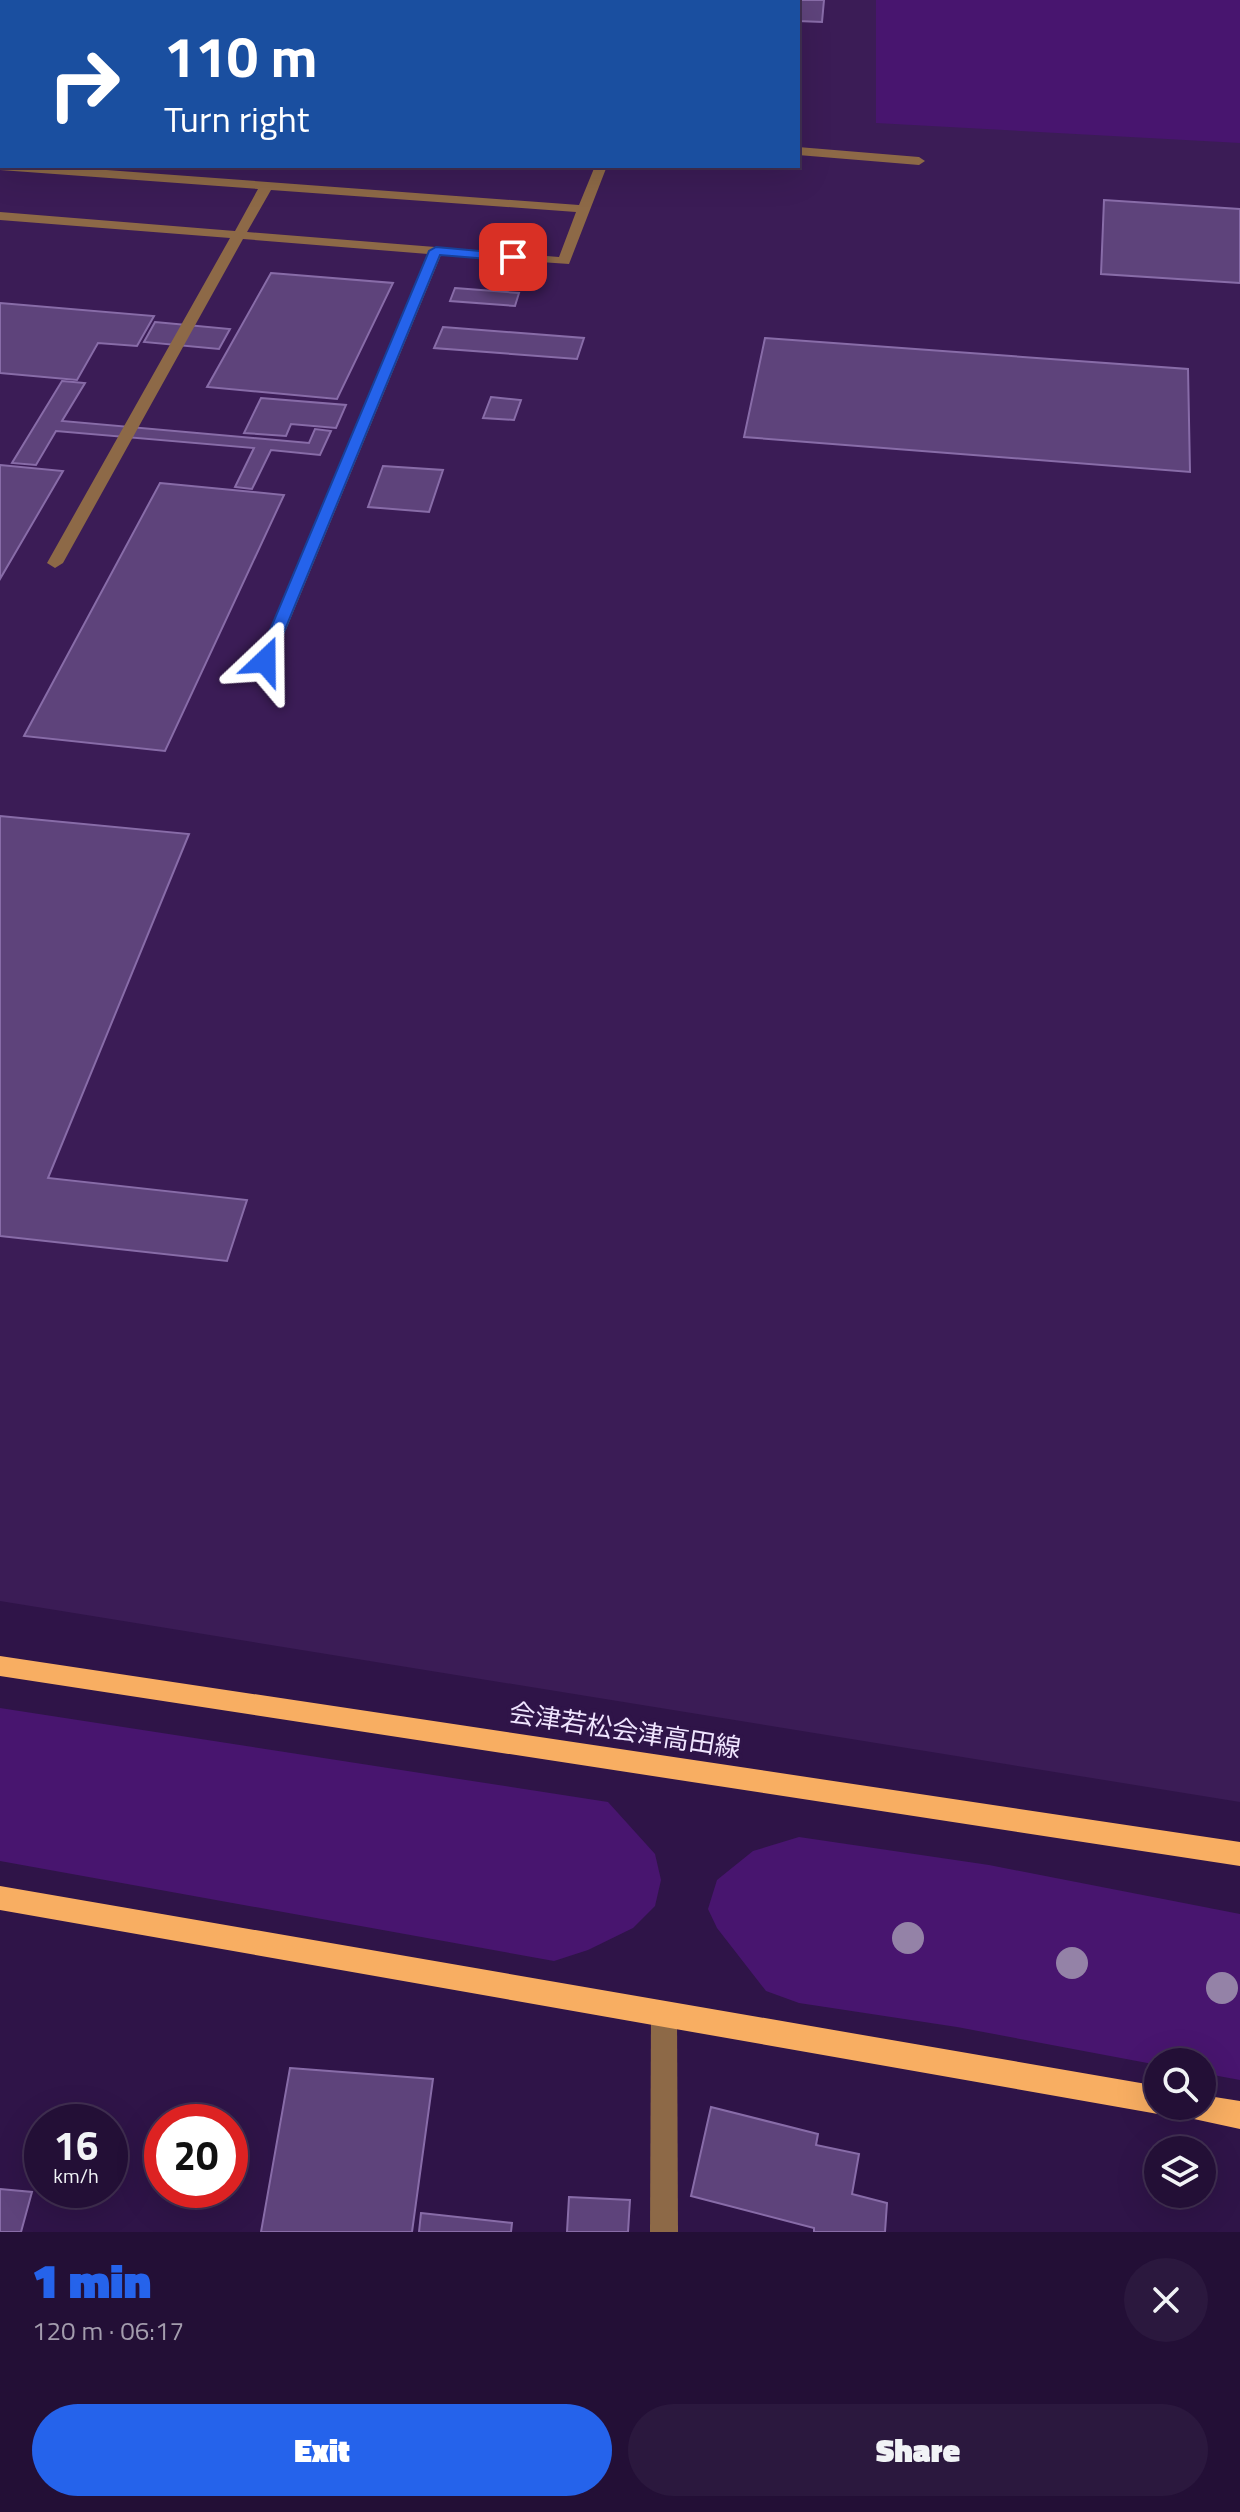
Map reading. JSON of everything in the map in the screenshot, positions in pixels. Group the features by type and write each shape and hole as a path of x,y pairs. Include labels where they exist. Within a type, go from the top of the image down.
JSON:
{"main road":[{"name":"会津若松会津高田線","path":"0,1666 1240,1854"},
{"path":"0,1898 1144,2097"},
{"path":"1216,2111 1240,2115"}],"street":[{"path":"800,151 919,161"},
{"path":"28,168 584,209"},
{"path":"0,216 564,261 600,168"},
{"path":"55,563 267,185"},
{"path":"265,661 436,251"},
{"path":"664,2015 664,2232"}],"shaded area":[{"path":"800,0 1240,0 1240,1802 0,1601 0,168 800,168"},
{"path":"876,0 1240,0 1240,143 876,123"},
{"path":"0,1708 608,1802 655,1854 661,1880 655,1906 633,1928 588,1950 554,1961 0,1861"},
{"path":"799,1837 989,1865 1240,1914 1240,2080 1216,2076 1216,2048 1144,2048 1144,2062 957,2027 799,2003 766,1991 717,1928 708,1909 717,1880 753,1851"}],"building":[{"path":"800,0 824,0 822,22 800,21"},
{"path":"1104,200 1240,209 1240,283 1101,274"},
{"path":"271,273 393,283 337,399 207,387"},
{"path":"455,288 519,293 515,306 450,301"},
{"path":"0,303 154,316 137,346 98,343 77,380 0,373"},
{"path":"155,322 230,329 219,349 144,342"},
{"path":"443,327 584,338 577,359 434,348"},
{"path":"765,338 1188,369 1190,472 744,437"},
{"path":"62,381 85,383 62,421 309,443 315,429 331,431 320,455 271,450 252,489 235,487 254,448 56,431 36,465 12,463"},
{"path":"491,397 521,400 514,420 483,418"},
{"path":"261,398 346,405 336,428 291,424 286,436 244,433"},
{"path":"0,465 63,471 0,579"},
{"path":"383,466 443,470 429,512 368,507"},
{"path":"160,483 284,495 165,751 24,736"},
{"path":"0,816 189,834 48,1178 247,1200 227,1261 0,1236"},
{"path":"290,2068 433,2079 412,2232 261,2232"},
{"path":"711,2107 818,2134 816,2145 859,2154 852,2194 887,2203 885,2232 814,2232 814,2228 691,2196"},
{"path":"0,2189 24,2191 24,2208 28,2208 21,2232 0,2232"},
{"path":"569,2197 630,2200 628,2232 567,2232"},
{"path":"421,2213 512,2223 511,2232 419,2232"}],"route":[{"path":"265,661 436,251 513,257"}]}
